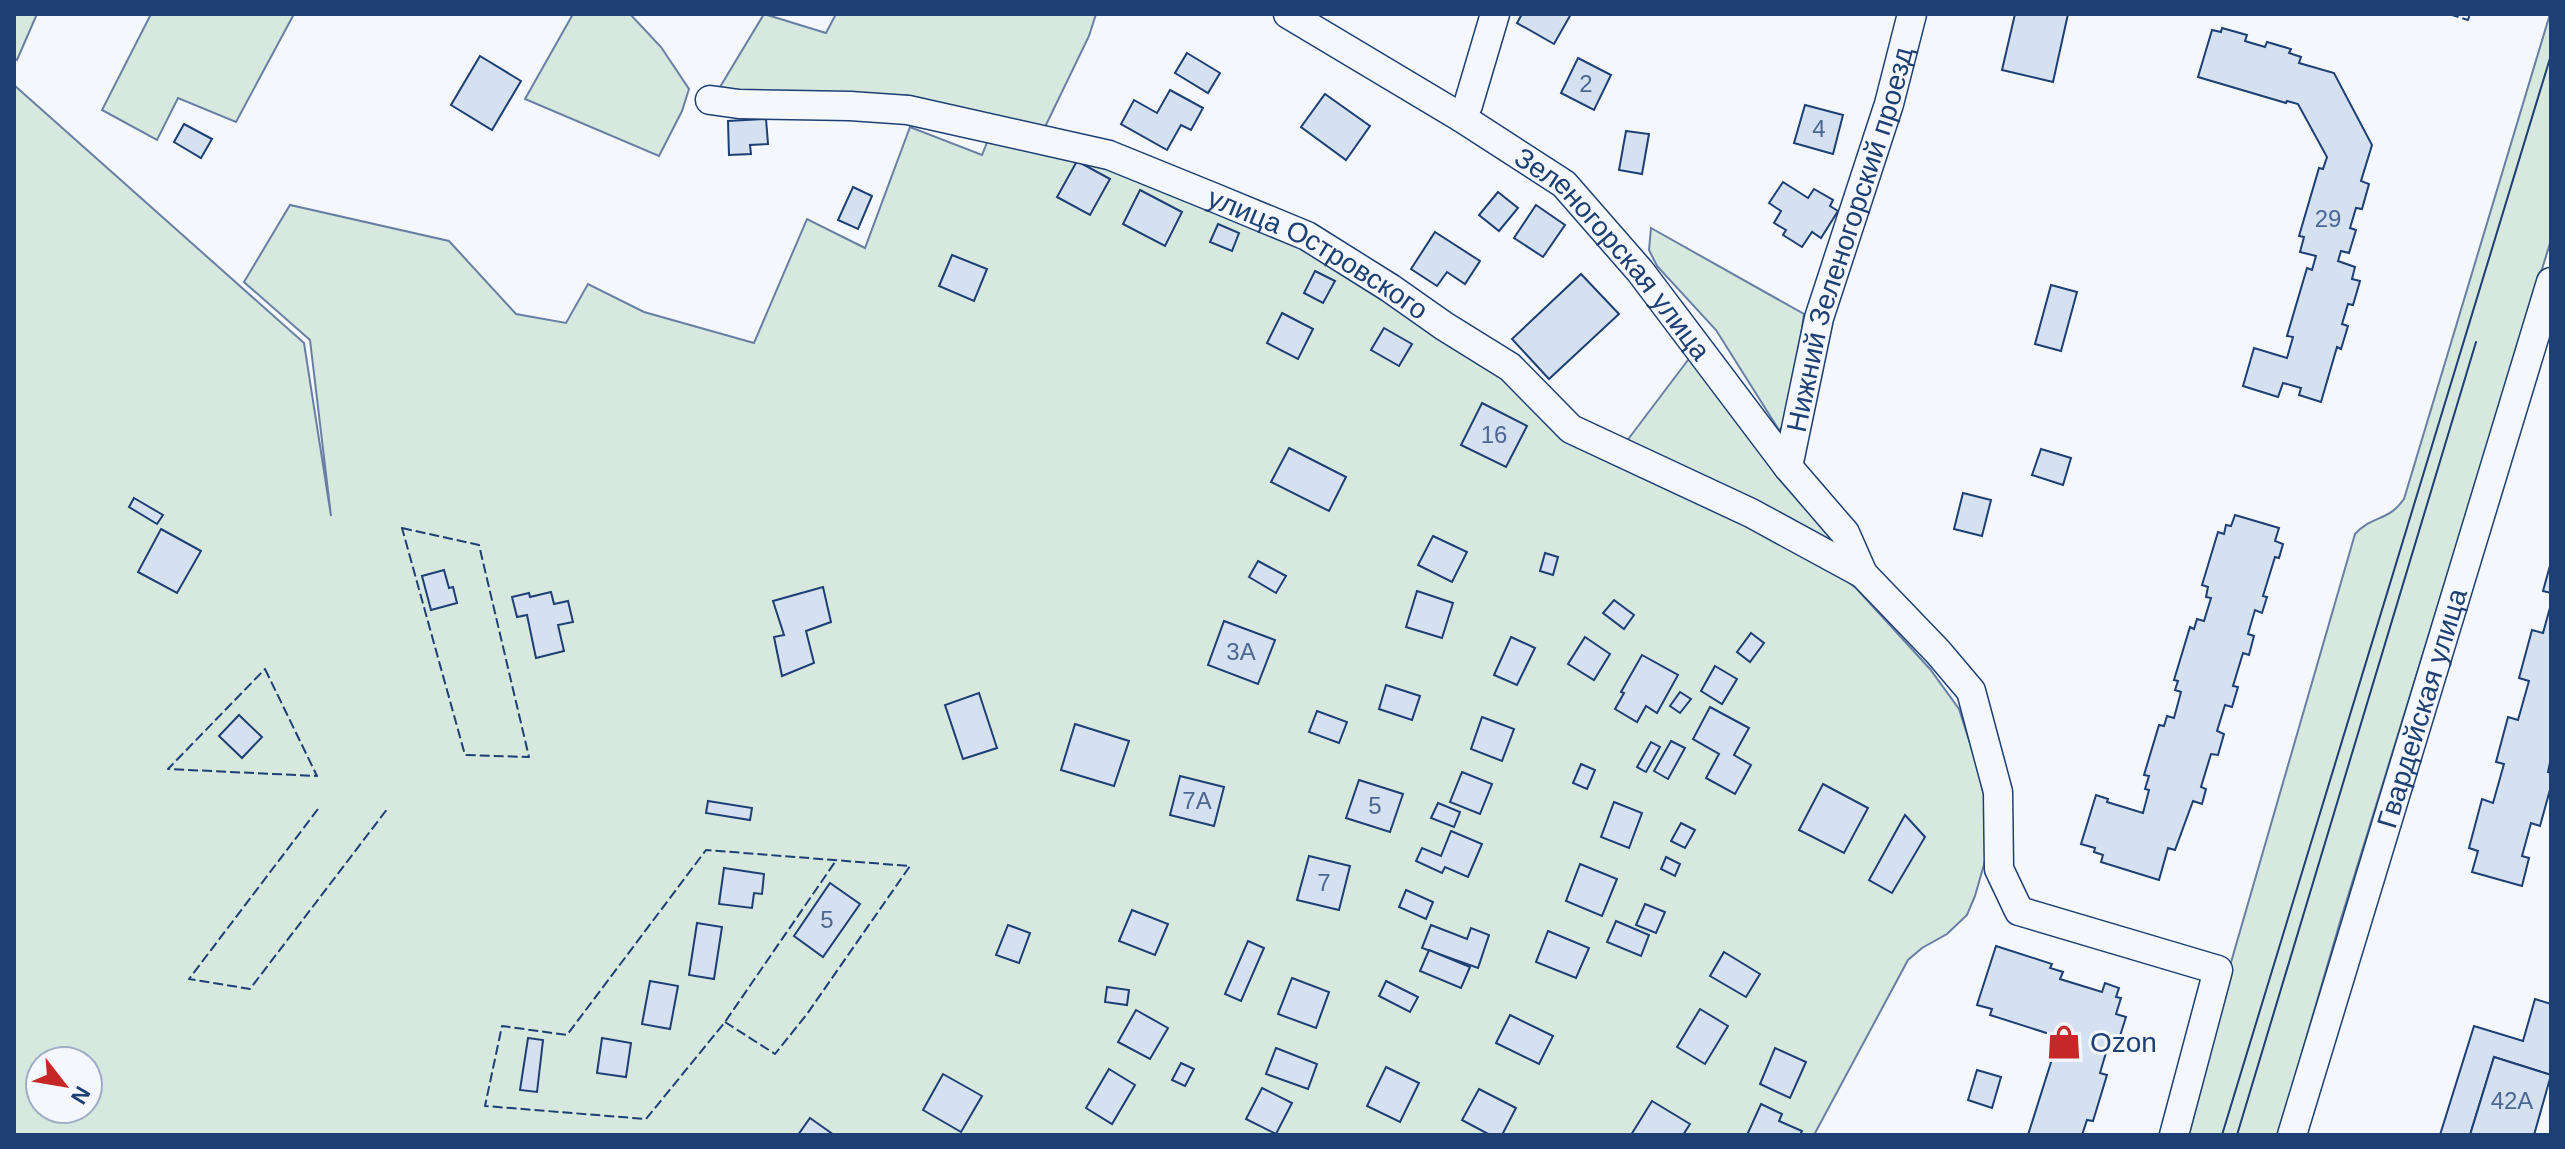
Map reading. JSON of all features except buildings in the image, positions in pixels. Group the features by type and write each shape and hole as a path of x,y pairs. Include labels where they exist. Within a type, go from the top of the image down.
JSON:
{"street":[{"name":"Зеленогорская улица","path":"1288,14 1462,118 1564,184 1640,271 1788,467 1845,533 1863,574"},
{"path":"1462,118 1495,14"},
{"name":"Нижний Зеленогорский проезд","path":"1788,467 1819,318 1889,104 1912,14"},
{"name":"улица Островского","path":"710,100 739,104 908,110 1109,155 1228,203 1307,236 1510,367 1571,429 1751,513 1863,574"},
{"name":"Гвардейская улица","path":"2292,1135 2551,282"},
{"path":"1863,574 1971,691 1998,792 1999,869 2019,911 2218,970 2174,1135"}],"shaded area":[{"path":"14,14 37,14 17,60 14,58"},
{"path":"151,14 294,14 236,122 178,98 157,140 102,110"},
{"path":"573,14 630,14 661,47 689,89 682,111 659,156 525,99"},
{"path":"764,14 826,33 836,14 1096,14 1089,36 1045,127 906,95 880,99 768,95 720,87"},
{"path":"2550,14 2551,240 2340,922 2278,1135 2181,1135 2355,534 2392,512 2404,499"},
{"path":"14,85 304,343 331,516 310,340 244,282 290,205 449,241 516,314 566,323 588,284 644,312 754,343 807,219 865,248 910,127 982,155 990,135 1065,148 1282,233 1533,399 1827,566 1856,588 1930,669 1959,709 1982,781 1988,822 1987,854 1975,896 1967,915 1947,934 1908,960 1814,1135 14,1135"},
{"path":"1651,228 1804,314 1789,421 1779,430 1716,330 1657,266 1649,250"},
{"path":"1691,356 1832,530 1835,545 1623,446"}],"tram line":[{"path":"2222,1135 2551,55"},
{"path":"2237,1135 2476,342"}],"fence":[{"path":"2449,14 2468,20 2470,14"},
{"path":"402,528 479,545 529,757 465,755 402,528"},
{"path":"265,669 317,776 168,769 265,669"},
{"path":"318,809 189,979 250,989 388,808"},
{"path":"725,1022 775,1054 807,1014 910,866 706,850 567,1035 502,1026 485,1106 646,1119 725,1022 835,862"}],"place":[{"name":"Ozon","path":"2064,1042"}]}
